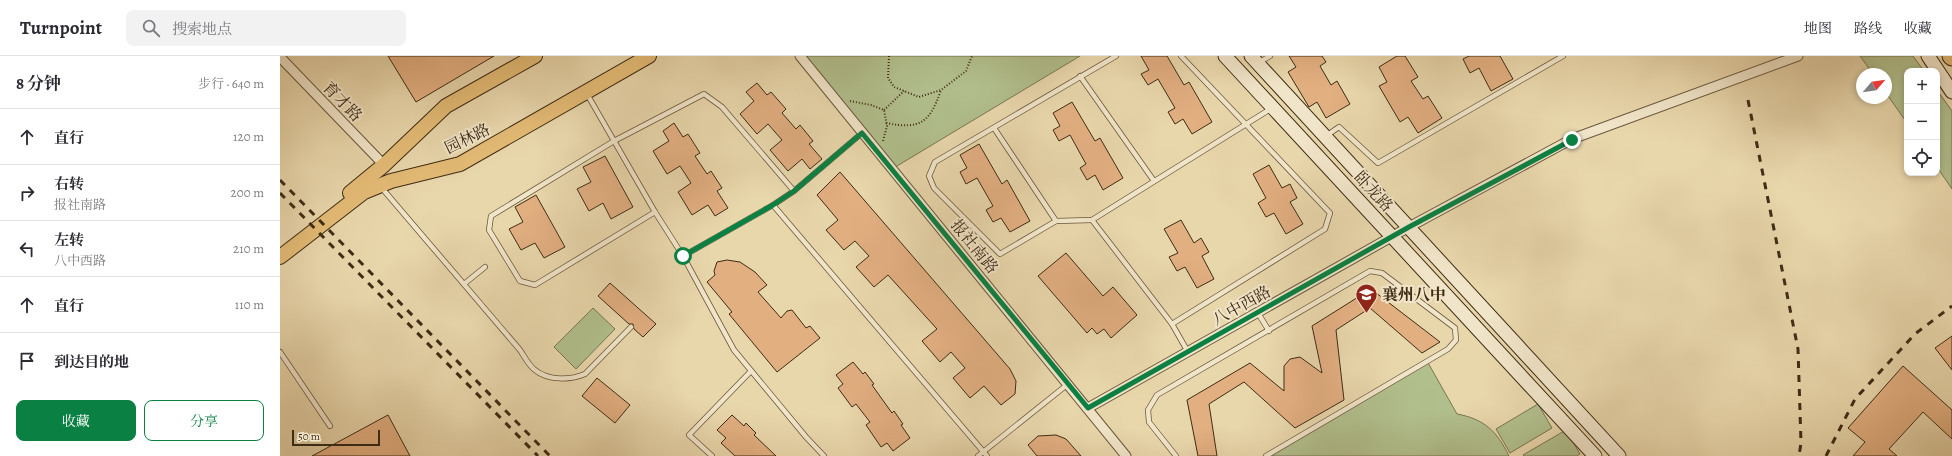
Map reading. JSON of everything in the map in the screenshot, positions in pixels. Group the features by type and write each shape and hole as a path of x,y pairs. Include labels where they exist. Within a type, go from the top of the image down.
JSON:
{"main road":[{"name":"园林路","path":"280,246 384,165 446,106 535,56"},
{"name":"园林路","path":"280,257 364,192 391,181 460,164 649,56"},
{"name":"卧龙路","path":"1225,56 1595,456"},
{"path":"1928,56 1952,92"},
{"name":"卧龙路","path":"1255,60 1619,456"}],"street":[{"name":"报社南路","path":"800,56 1126,456"},
{"name":"八中西路","path":"1088,408 1409,227 1572,140 1798,56"},
{"name":"育才路","path":"280,57 384,165"}],"lane":[{"path":"1116,56 935,162 929,176 934,188 1000,254 1056,222 1092,220 1273,107"},
{"path":"1172,324 1325,229 1330,213 1181,56"},
{"path":"1255,60 1270,56"},
{"path":"1325,137 1339,127 1378,163 1563,56"},
{"path":"1080,76 1154,181"},
{"path":"586,92 655,212 683,256 734,350 806,437 824,456"},
{"path":"655,212 535,285 520,281 489,230 490,216 614,141 704,94 722,107 794,191"},
{"path":"994,128 1056,222"},
{"path":"683,256 773,205 794,191 862,133"},
{"path":"380,186 520,350 534,370 548,377 576,378 586,374 630,327"},
{"path":"773,205 985,454"},
{"path":"1092,220 1172,324 1188,352"},
{"path":"464,284 485,267"},
{"path":"1176,456 1149,422 1148,410 1157,395 1370,271 1382,273 1455,328 1456,340 1448,349 1266,456"},
{"path":"1258,313 1269,331"},
{"path":"280,352 330,426"},
{"path":"712,456 689,436 751,371"},
{"path":"978,456 985,454 1068,384"}],"path":[{"path":"889,56 888,78 894,87 919,97 941,90 966,71 972,56"},
{"path":"886,122 903,126 922,122 934,109 941,90"},
{"path":"884,110 904,91"},
{"path":"837,102 856,100 884,110"},
{"path":"879,153 887,126 884,110"}],"green space":[{"path":"800,56 1080,56 892,169"},
{"path":"1860,56 1913,56 1922,68 1904,68 1904,119 1892,102 1892,68 1869,68"},
{"path":"1940,94 1952,111 1952,189 1940,171"},
{"path":"593,308 615,329 576,369 554,347"},
{"path":"1427,361 1457,414 1475,419 1489,428 1500,440 1509,456 1266,456"},
{"path":"1538,404 1552,428 1510,453 1496,429"},
{"path":"1566,430 1580,454 1577,456 1523,455"}],"building":[{"path":"388,56 494,56 416,102"},
{"path":"1141,56 1167,56 1184,85 1189,82 1212,122 1192,134 1183,119 1175,124 1168,112 1175,108 1158,79 1148,85 1141,74 1149,70"},
{"path":"1289,56 1322,56 1326,62 1320,66 1331,85 1337,81 1350,104 1326,118 1317,102 1309,107 1288,72 1296,67"},
{"path":"1397,56 1405,56 1418,77 1411,81 1423,99 1428,96 1442,118 1418,133 1408,117 1400,122 1379,86 1387,82 1379,67"},
{"path":"1469,56 1500,56 1513,79 1491,91 1479,68 1470,73 1463,59"},
{"path":"757,83 767,95 771,92 786,109 782,113 796,129 800,125 813,141 809,144 822,159 810,169 802,159 788,171 770,150 782,140 768,124 757,134 740,114 754,101 746,92"},
{"path":"1072,102 1095,141 1100,138 1123,178 1103,190 1095,175 1087,180 1080,168 1086,164 1070,135 1059,141 1053,130 1060,126 1053,113"},
{"path":"674,123 683,137 688,134 700,153 695,156 707,174 711,171 722,188 717,191 728,208 715,216 708,205 692,215 678,192 691,183 680,166 667,174 653,151 669,141 663,131"},
{"path":"979,144 1002,184 1007,180 1030,221 1010,232 1001,218 993,222 986,210 993,206 977,178 966,184 960,172 967,168 960,155"},
{"path":"605,156 633,207 611,219 603,203 589,211 577,189 591,182 583,167"},
{"path":"1269,165 1282,188 1290,184 1297,198 1290,202 1303,224 1286,234 1274,213 1266,217 1258,203 1266,198 1253,174"},
{"path":"840,172 1010,369 1016,381 1015,394 1001,405 984,386 970,398 953,378 965,368 951,352 940,362 922,341 937,329 888,275 874,287 856,267 869,256 855,241 844,250 826,230 838,220 817,195"},
{"path":"536,195 565,247 544,258 535,243 521,250 509,229 523,222 515,207"},
{"path":"1181,220 1194,243 1201,238 1209,252 1202,256 1214,279 1197,288 1185,267 1177,271 1169,257 1178,253 1164,229"},
{"path":"1066,253 1103,296 1113,287 1137,315 1111,338 1104,329 1097,334 1092,328 1087,333 1038,276"},
{"path":"727,260 740,262 755,272 767,285 758,292 781,318 787,311 792,310 806,328 810,326 820,338 777,372 729,314 732,312 707,282 715,275 714,271 717,262"},
{"path":"610,283 656,324 643,337 634,329 633,324 629,324 598,296"},
{"path":"1371,289 1440,342 1422,353 1370,308 1336,330 1344,400 1295,428 1244,382 1209,404 1217,456 1198,456 1187,400 1250,363 1284,391 1284,366 1290,359 1300,357 1322,373 1312,326"},
{"path":"1952,336 1952,370 1935,348"},
{"path":"853,362 863,374 865,372 874,384 872,385 892,413 894,411 910,438 893,451 887,443 881,447 866,425 870,422 856,404 852,407 838,388 843,384 836,375"},
{"path":"1903,366 1952,410 1952,439 1923,412 1889,449 1897,456 1853,456 1865,442 1848,428"},
{"path":"597,378 630,405 615,423 582,396"},
{"path":"388,415 410,456 312,456"},
{"path":"732,415 744,426 746,423 756,433 754,435 776,456 735,456 721,443 726,438 717,430"},
{"path":"1056,435 1066,439 1081,456 1037,456 1028,445 1038,436"}],"railway":[{"path":"1748,100 1798,349 1801,443 1799,456"},
{"path":"280,180 550,456"},
{"path":"280,193 538,456"},
{"path":"1826,456 1855,399 1915,334 1952,306"}],"place":[{"name":"襄州八中","path":"1367,314"}],"route":[{"path":"683,256 773,205 794,191 862,133 1088,408 1409,227 1572,140"}]}
